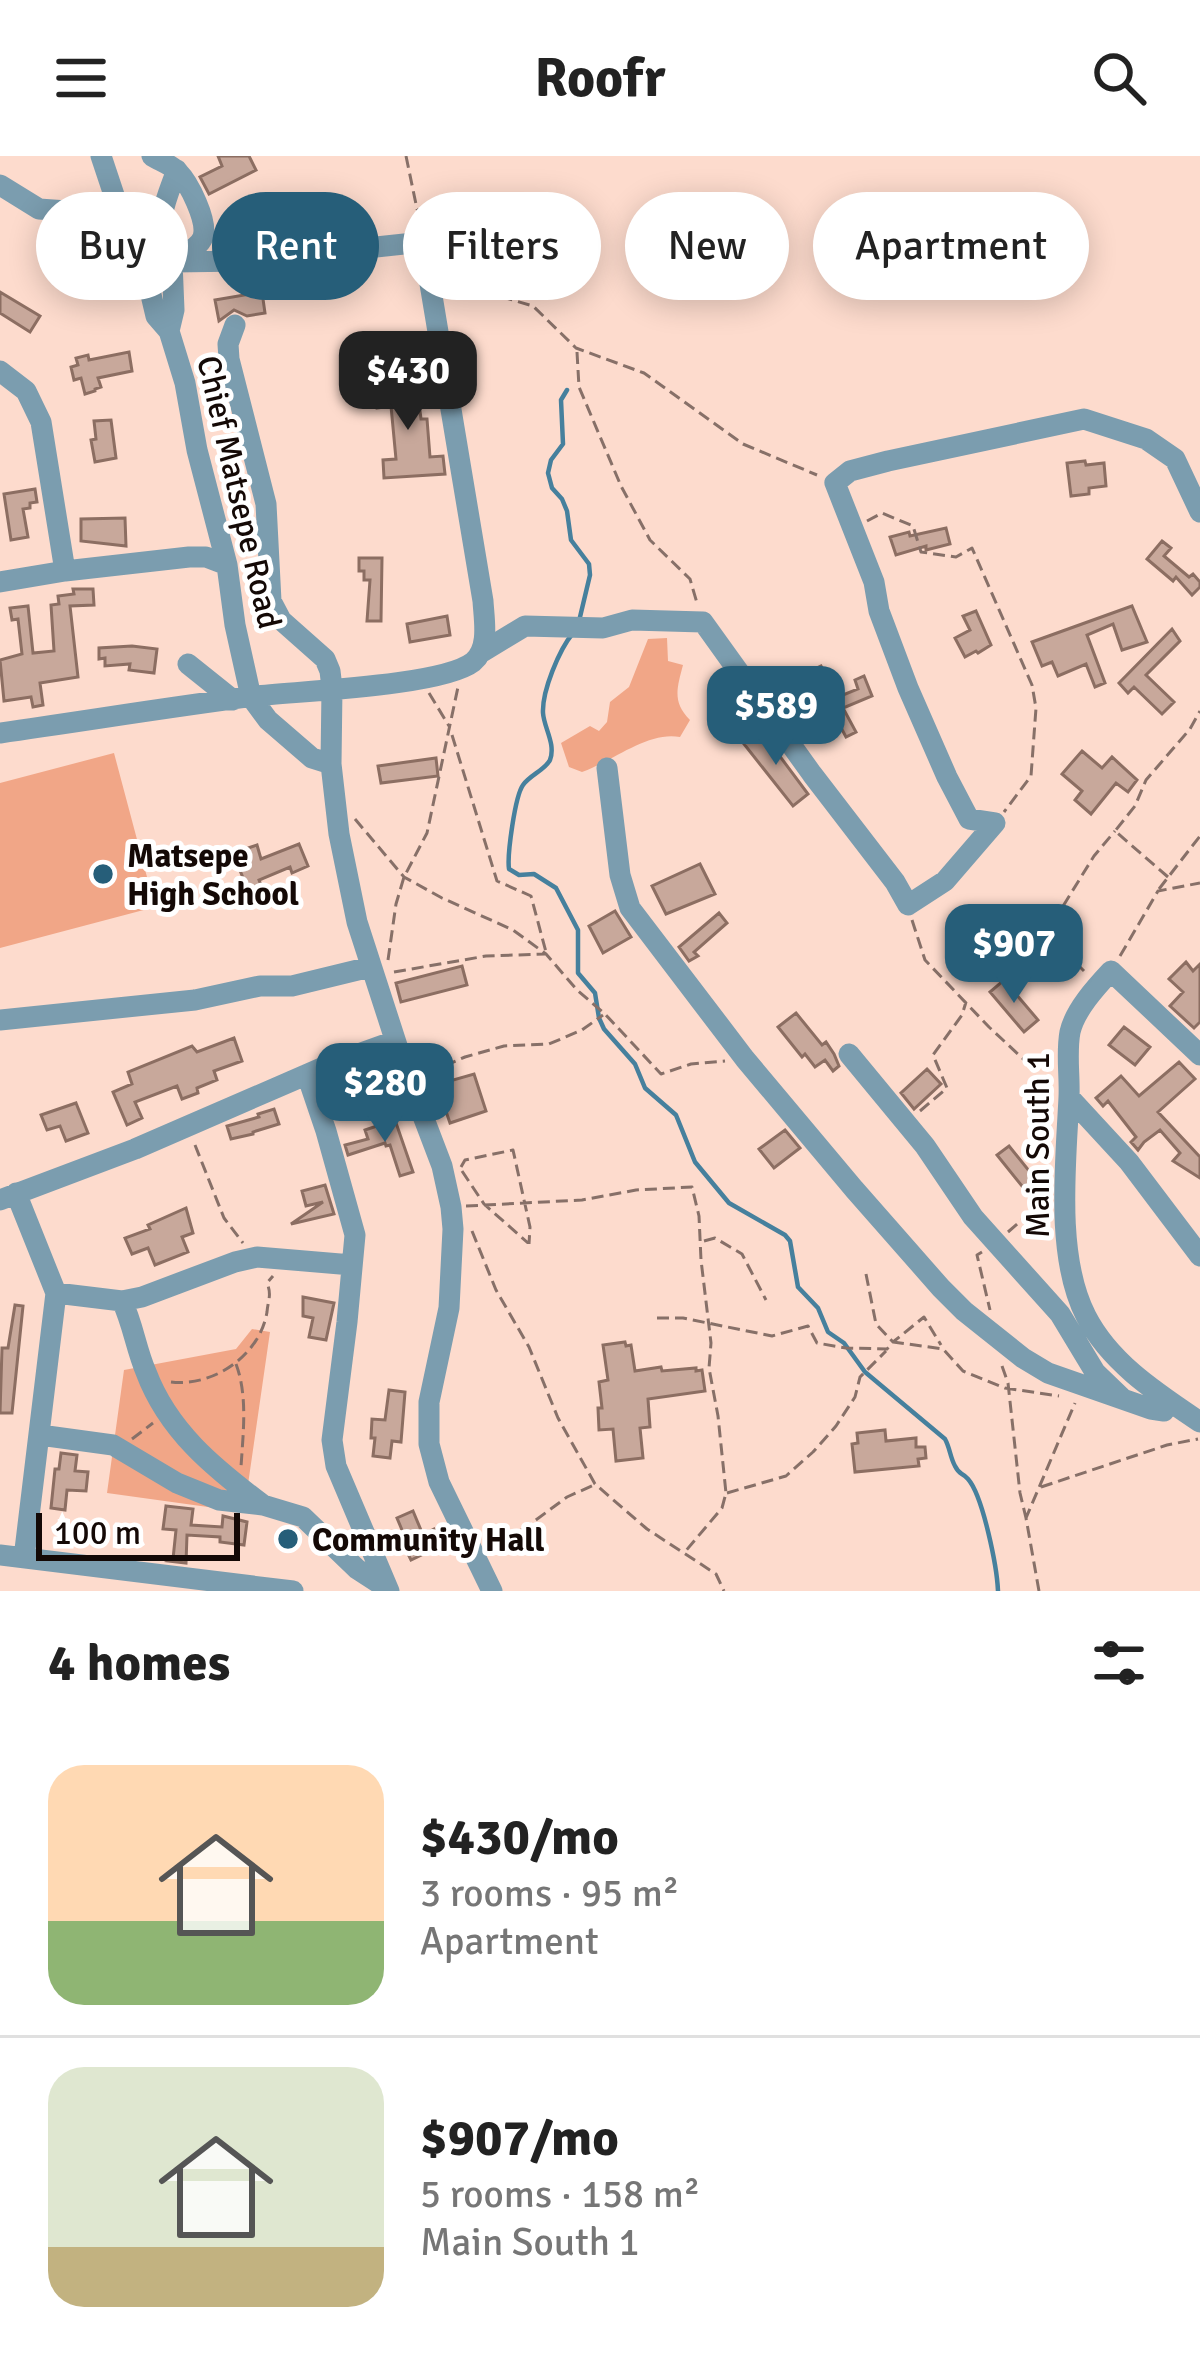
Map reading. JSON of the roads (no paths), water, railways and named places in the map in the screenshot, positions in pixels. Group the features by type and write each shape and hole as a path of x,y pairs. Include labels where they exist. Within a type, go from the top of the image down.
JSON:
{"street":[{"name":"Chief Matsepe Road","path":"101,156 113,192"},
{"path":"109,181 114,156"},
{"path":"152,156 177,170 198,204 204,237 188,250"},
{"path":"168,192 177,170"},
{"path":"0,185 36,207"},
{"path":"188,257 246,261 422,242 482,601 485,631 476,658"},
{"name":"Chief Matsepe Road","path":"152,300 156,316 169,331 185,383 227,565 242,698"},
{"path":"169,331 172,300"},
{"path":"235,326 228,344 229,359 266,504 271,601 281,620 325,658 332,688 334,796 347,876 395,1041 451,1167 456,1207 449,1308 429,1402 429,1444 439,1482 492,1591"},
{"path":"0,371 26,391 40,422 65,571"},
{"path":"0,733 242,698 421,679 476,658 525,626 603,628 632,620 704,622 908,905 945,880 995,823 969,819 947,777 908,688 835,483 850,471 938,448 1084,419 1146,439 1175,459 1200,512"},
{"path":"0,582 189,557 227,565"},
{"path":"188,664 242,698 312,758 331,764"},
{"path":"607,768 620,875 630,908 745,1059 854,1190 964,1311 1048,1373 1164,1411 1170,1402"},
{"path":"0,1020 195,1000 260,986 292,986 378,971"},
{"name":"Main South 1","path":"1200,1055 1105,978 1071,1029 1063,1187 1071,1271 1094,1331 1126,1369 1200,1422"},
{"path":"24,1558 56,1292 8,1196 395,1041"},
{"path":"849,1054 925,1147 973,1217 1060,1314 1095,1372 1126,1401"},
{"path":"307,1075 355,1235 332,1440 336,1466 389,1590"},
{"path":"1069,1097 1129,1162 1200,1256"},
{"path":"56,1292 122,1300 142,1297 257,1257 352,1265"},
{"path":"122,1300 164,1413 211,1465 263,1505"},
{"path":"40,1435 113,1445 177,1483 219,1500 263,1505 303,1517 357,1569 389,1590"},
{"path":"0,1555 293,1591"}],"waterway":[{"path":"567,390 561,400 563,444 548,473 567,511 571,540 589,564 580,617"},
{"path":"573,633 545,694 550,760 520,791 509,869 519,875 534,874 556,888 578,930 578,973 595,993 604,1029 635,1064 645,1088 676,1115 695,1162 729,1203 785,1235 798,1287 818,1308 828,1332 844,1343 865,1372 945,1439 957,1469 979,1500 998,1591"}],"place":[{"name":"Matsepe High School","path":"103,874"},
{"name":"Community Hall","path":"288,1539"}]}
